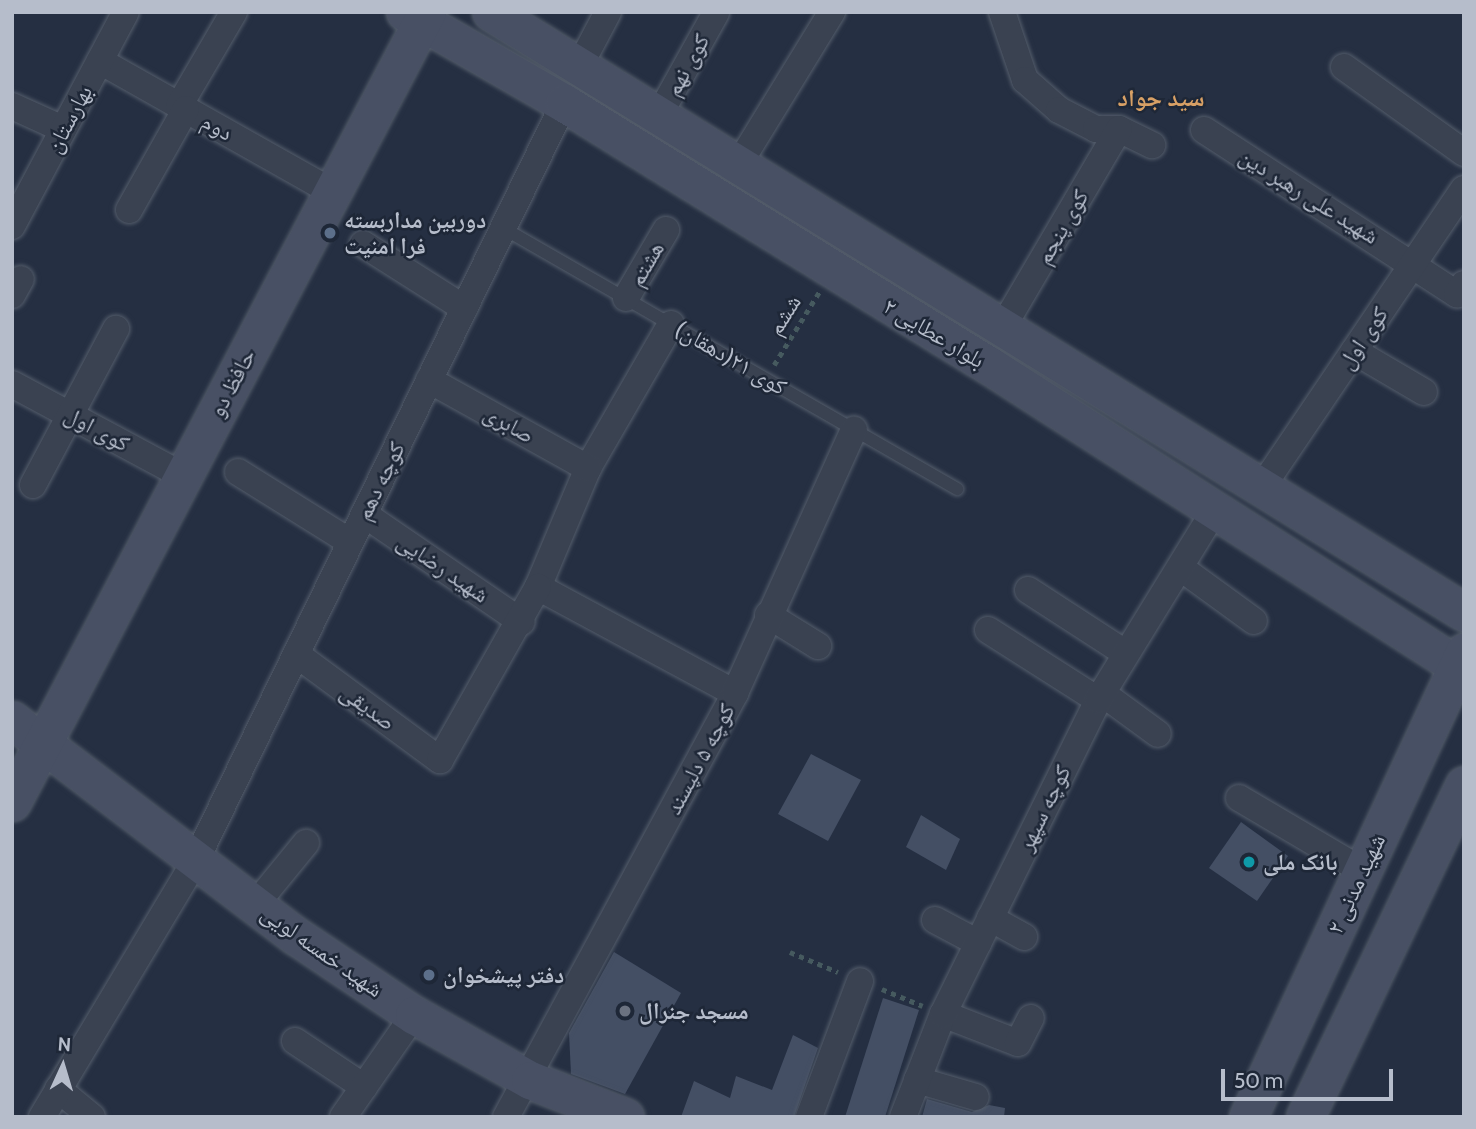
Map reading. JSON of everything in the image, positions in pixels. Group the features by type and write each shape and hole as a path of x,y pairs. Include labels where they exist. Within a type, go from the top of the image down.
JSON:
{"street":[{"name":"بهارستان","path":"12,226 126,12"},
{"path":"129,210 234,12"},
{"path":"579,67 608,12"},
{"path":"737,167 832,12"},
{"path":"1002,12 1025,80 1071,117 1096,129 1119,129 1152,145"},
{"name":"کوی نهم","path":"658,117 716,13"},
{"name":"بلوار عطایی ۲","path":"417,16 564,103 987,364 1213,513 1461,662"},
{"name":"حافظ دو","path":"12,802 182,475 334,192 397,68 417,16"},
{"path":"397,68 427,46 480,54 484,32 498,16"},
{"name":"بلوار عطایی ۲","path":"498,16 737,167 1004,325 1464,612"},
{"name":"دوم","path":"100,61 334,192"},
{"path":"1344,67 1464,153"},
{"name":"کوچه دهم","path":"42,1117 196,860 564,103"},
{"path":"12,106 63,129"},
{"name":"کوی پنجم","path":"1004,325 1119,129"},
{"name":"شهید علی رهبر دین","path":"1204,130 1414,262 1457,294 1464,284"},
{"name":"کوی اول","path":"1262,487 1464,189"},
{"name":"هشتم","path":"626,298 666,230"},
{"path":"363,244 464,308"},
{"path":"522,622 589,468 671,324"},
{"path":"987,364 1004,325"},
{"path":"33,485 116,329"},
{"path":"1354,351 1424,392"},
{"name":"صابری","path":"429,380 589,468"},
{"name":"کوی اول","path":"12,384 182,475"},
{"name":"کوچه ۵ دلپسند","path":"506,1117 530,1080 735,693 853,430"},
{"path":"238,472 350,542"},
{"name":"کوچه سپهر","path":"903,1117 943,1014 1100,696 1213,513"},
{"name":"شهید رضایی","path":"364,514 522,622"},
{"path":"1181,568 1254,621"},
{"path":"538,587 735,693"},
{"path":"1028,590 1125,653"},
{"path":"768,615 818,646"},
{"name":"صدیقی","path":"296,654 440,760 522,622"},
{"path":"988,629 1158,734"},
{"name":"شهید مدنی ۲","path":"1248,1117 1461,662"},
{"path":"12,702 44,744"},
{"path":"12,720 44,744"},
{"name":"شهید خمسه لویی","path":"44,744 256,904 414,1015 530,1080 625,1117"},
{"path":"1313,1115 1462,792"},
{"path":"1239,798 1363,871"},
{"path":"256,904 306,842"},
{"path":"990,918 1024,937"},
{"path":"935,920 978,943"},
{"path":"809,1117 860,981"},
{"path":"943,1014 1018,1043 1031,1018"},
{"path":"343,1117 414,1015"},
{"path":"295,1041 364,1087"},
{"path":"917,1080 976,1097"},
{"path":"58,1089 92,1117"}],"lane":[{"name":"کوی ۲۱(دهقان)","path":"503,228 957,489"}],"path":[{"name":"ششم","path":"766,377 832,270"}],"building":[{"path":"811,754 861,780 828,841 778,814"},
{"path":"921,815 960,839 946,870 906,847"},
{"name":"بانک ملی","path":"1241,822 1288,856 1257,901 1209,868"},
{"name":"مسجد جنرال","path":"614,952 681,993 625,1094 571,1074 569,1033"},
{"path":"883,998 919,1010 885,1117 845,1117"},
{"path":"793,1035 818,1048 794,1117 681,1117 694,1081 730,1098 736,1076 772,1090"},
{"path":"927,1099 972,1112 989,1105 1005,1108 1004,1117 922,1117"}],"place":[{"name":"دوربین مداربسته فرا امنیت","path":"330,233"},
{"name":"بانک ملی","path":"1249,862"},
{"name":"دفتر پیشخوان","path":"429,975"},
{"name":"مسجد جنرال","path":"625,1011"}],"district":[{"name":"سید جواد","path":"1161,98"}]}
